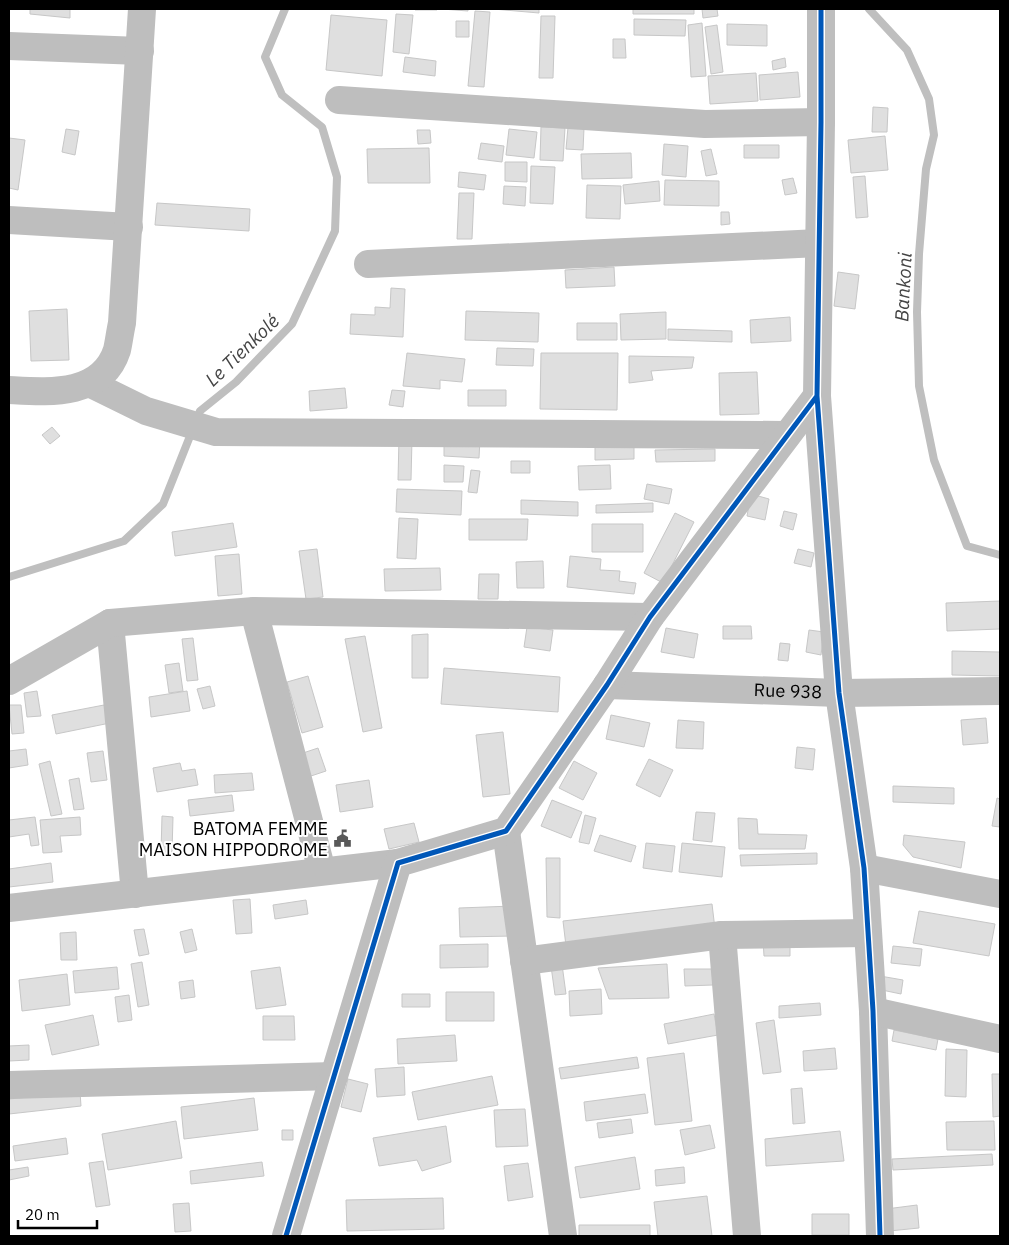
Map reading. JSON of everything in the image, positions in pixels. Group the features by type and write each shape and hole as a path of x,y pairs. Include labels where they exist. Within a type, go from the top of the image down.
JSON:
{"street":[{"path":"9,390 67,391 90,383 106,370 116,351 122,323 142,9"},
{"path":"821,9 817,396 839,693 864,868 873,1011 880,1236"},
{"path":"9,46 140,51"},
{"path":"339,100 705,124 821,122"},
{"path":"9,220 129,227"},
{"path":"368,264 819,243"},
{"path":"90,383 146,410 216,432 787,435"},
{"path":"9,908 398,863 506,831 607,685 650,616 817,396"},
{"path":"9,681 110,623 254,611 650,616"},
{"path":"254,611 322,871"},
{"path":"110,623 135,894"},
{"name":"Rue 938","path":"607,685 839,693 1000,691"},
{"path":"506,831 563,1236"},
{"path":"286,1236 398,863"},
{"path":"864,868 1000,894"},
{"path":"524,961 722,935 868,933"},
{"path":"722,935 746,1236"},
{"path":"873,1011 1000,1039"},
{"path":"9,1085 334,1076"}],"building":[{"path":"30,9 70,9 70,18 30,14"},
{"path":"437,9 437,10 415,10"},
{"path":"442,9 468,9 468,11"},
{"path":"493,9 539,9 539,13"},
{"path":"633,9 694,9 694,14 633,14"},
{"path":"702,9 717,9 718,16 703,18"},
{"path":"475,11 490,12 484,87 468,86"},
{"path":"396,14 413,15 409,54 393,52"},
{"path":"331,15 387,20 382,76 326,70"},
{"path":"541,16 555,16 553,78 539,78"},
{"path":"634,19 686,20 685,36 634,35"},
{"path":"456,21 469,21 469,37 456,37"},
{"path":"702,23 706,76 691,77 688,25"},
{"path":"727,24 767,25 767,46 727,45"},
{"path":"717,25 723,72 711,74 705,27"},
{"path":"613,39 625,39 626,58 613,58"},
{"path":"405,57 436,61 435,76 403,72"},
{"path":"785,58 786,67 773,70 772,61"},
{"path":"798,72 800,97 760,100 759,75"},
{"path":"756,73 758,101 710,104 708,76"},
{"path":"873,107 888,108 887,132 872,132"},
{"path":"541,127 565,128 563,161 540,160"},
{"path":"568,127 584,128 583,150 566,149"},
{"path":"66,129 79,131 75,155 62,152"},
{"path":"509,129 537,132 534,158 506,155"},
{"path":"417,130 430,130 431,143 418,144"},
{"path":"885,136 888,170 851,173 848,140"},
{"path":"9,138 25,140 18,190 9,188"},
{"path":"481,143 504,146 502,162 478,159"},
{"path":"664,144 688,146 686,177 662,175"},
{"path":"744,145 779,145 779,158 744,158"},
{"path":"429,148 430,183 368,183 367,149"},
{"path":"711,149 717,174 706,176 701,151"},
{"path":"631,153 632,178 582,179 581,154"},
{"path":"505,162 527,162 527,182 505,181"},
{"path":"531,166 555,167 553,204 530,203"},
{"path":"459,172 486,175 484,190 458,187"},
{"path":"865,176 868,217 856,218 853,177"},
{"path":"793,178 797,193 785,195 782,180"},
{"path":"665,180 719,181 719,206 664,205"},
{"path":"659,181 660,201 625,204 623,185"},
{"path":"587,185 621,186 620,219 586,218"},
{"path":"504,186 526,187 525,206 503,204"},
{"path":"459,193 474,193 472,239 457,239"},
{"path":"157,203 250,209 249,231 155,225"},
{"path":"721,212 729,212 730,224 721,225"},
{"path":"614,267 615,286 566,288 565,270"},
{"path":"838,272 859,275 855,309 834,306"},
{"path":"391,288 405,289 403,337 350,334 351,314 375,315 375,307 390,308"},
{"path":"67,309 69,360 31,361 29,311"},
{"path":"466,311 539,313 538,342 465,340"},
{"path":"666,312 666,339 621,340 620,314"},
{"path":"790,317 791,341 751,343 750,320"},
{"path":"577,323 617,323 617,340 577,340"},
{"path":"668,329 732,331 732,342 668,340"},
{"path":"497,348 534,349 533,366 496,365"},
{"path":"407,353 465,359 462,382 440,380 440,389 403,386"},
{"path":"541,353 618,353 617,410 540,409"},
{"path":"629,356 694,357 692,368 651,371 653,380 629,383"},
{"path":"757,372 759,414 720,415 719,373"},
{"path":"345,388 347,408 310,411 309,391"},
{"path":"392,390 405,391 403,407 389,405"},
{"path":"468,390 506,390 506,406 468,406"},
{"path":"52,427 60,436 50,444 42,435"},
{"path":"444,437 480,439 479,458 444,456"},
{"path":"399,438 412,439 411,480 398,480"},
{"path":"634,445 634,459 595,460 595,446"},
{"path":"715,449 715,461 656,462 655,450"},
{"path":"511,461 530,461 530,473 511,473"},
{"path":"444,465 464,466 463,482 444,482"},
{"path":"610,465 611,489 579,490 578,466"},
{"path":"471,470 480,471 477,493 468,492"},
{"path":"647,484 672,489 669,504 644,499"},
{"path":"397,489 462,491 461,515 396,512"},
{"path":"751,494 769,499 765,520 747,516"},
{"path":"521,500 578,502 578,516 521,514"},
{"path":"653,503 653,512 596,513 596,505"},
{"path":"784,511 797,514 793,530 780,526"},
{"path":"675,513 694,522 663,583 644,573"},
{"path":"399,518 418,519 416,559 397,558"},
{"path":"469,519 528,519 527,540 469,540"},
{"path":"233,523 237,547 175,556 172,532"},
{"path":"592,524 643,524 643,552 592,552"},
{"path":"317,549 323,597 306,599 299,551"},
{"path":"798,549 814,553 811,567 794,563"},
{"path":"239,554 242,594 218,596 215,556"},
{"path":"570,556 601,559 600,570 620,571 619,581 636,583 634,594 567,587"},
{"path":"543,561 544,588 517,588 516,562"},
{"path":"440,568 441,590 385,591 384,569"},
{"path":"479,574 499,574 498,599 478,599"},
{"path":"1000,601 1000,629 947,631 946,603"},
{"path":"723,626 751,626 752,639 723,639"},
{"path":"527,627 553,630 550,651 524,647"},
{"path":"666,628 698,634 694,658 661,652"},
{"path":"809,630 824,632 821,655 806,652"},
{"path":"428,634 428,678 412,678 412,635"},
{"path":"365,636 382,728 363,732 345,639"},
{"path":"193,638 198,680 187,681 182,639"},
{"path":"780,643 790,644 788,661 778,660"},
{"path":"952,651 1000,652 1000,676 952,675"},
{"path":"179,663 183,691 169,693 165,665"},
{"path":"444,668 560,677 558,712 441,704"},
{"path":"308,676 323,727 302,733 287,682"},
{"path":"210,686 215,706 203,709 197,689"},
{"path":"37,691 41,716 27,717 24,693"},
{"path":"187,691 190,711 151,717 149,697"},
{"path":"9,705 21,705 24,733 12,734"},
{"path":"104,705 110,723 56,734 52,715"},
{"path":"611,715 650,723 644,747 606,739"},
{"path":"986,718 988,743 963,745 961,720"},
{"path":"678,720 704,722 703,749 676,748"},
{"path":"503,732 510,794 483,797 476,735"},
{"path":"797,747 815,749 813,770 795,768"},
{"path":"318,748 326,771 308,777 300,754"},
{"path":"26,749 28,765 9,768 9,751"},
{"path":"103,751 107,780 91,782 87,753"},
{"path":"649,759 673,770 660,797 636,785"},
{"path":"50,761 62,814 51,816 39,764"},
{"path":"574,761 597,773 583,800 559,788"},
{"path":"180,763 182,771 195,769 198,785 157,792 153,768"},
{"path":"252,773 254,790 215,793 214,775"},
{"path":"79,778 84,809 74,810 69,780"},
{"path":"369,780 373,807 340,812 336,785"},
{"path":"893,786 954,788 954,804 893,802"},
{"path":"232,795 234,811 190,816 188,800"},
{"path":"997,798 1000,799 1000,827 992,826"},
{"path":"552,800 582,812 571,838 541,826"},
{"path":"696,812 715,813 712,842 693,840"},
{"path":"585,815 596,818 589,844 579,842"},
{"path":"162,816 173,817 172,852 161,852"},
{"path":"35,817 39,845 31,846 29,834 9,837 9,820"},
{"path":"80,817 81,835 60,836 62,852 43,853 40,820"},
{"path":"738,818 757,819 758,834 807,835 805,849 739,849"},
{"path":"414,823 419,842 389,849 384,829"},
{"path":"600,835 636,846 631,862 594,851"},
{"path":"904,835 965,842 961,868 913,857 903,845"},
{"path":"646,843 675,846 672,872 643,868"},
{"path":"682,843 725,847 722,877 679,872"},
{"path":"817,853 817,864 741,866 740,855"},
{"path":"546,858 560,858 560,918 547,917"},
{"path":"51,863 53,882 9,887 9,869"},
{"path":"250,899 252,933 236,934 233,900"},
{"path":"306,900 308,914 275,919 273,905"},
{"path":"712,904 715,929 566,946 563,921"},
{"path":"513,906 514,936 460,937 459,908"},
{"path":"919,911 995,924 989,956 913,943"},
{"path":"144,929 149,954 139,956 134,930"},
{"path":"192,929 197,950 185,953 180,932"},
{"path":"76,932 77,960 61,960 60,933"},
{"path":"790,939 790,956 764,956 763,940"},
{"path":"488,944 488,967 440,968 440,945"},
{"path":"893,946 922,949 920,966 891,963"},
{"path":"561,957 566,994 555,995 550,959"},
{"path":"142,962 149,1005 138,1007 131,964"},
{"path":"667,964 669,998 609,999 598,968"},
{"path":"117,967 119,989 75,993 73,971"},
{"path":"280,967 286,1005 256,1009 251,971"},
{"path":"684,969 712,969 713,985 685,986"},
{"path":"67,974 70,1005 22,1011 19,980"},
{"path":"880,976 903,980 901,994 877,989"},
{"path":"193,980 195,997 181,999 179,982"},
{"path":"601,989 602,1014 570,1016 569,991"},
{"path":"446,992 494,992 494,1021 446,1021"},
{"path":"402,994 430,994 430,1007 402,1007"},
{"path":"129,995 132,1020 118,1022 115,997"},
{"path":"820,1003 821,1015 779,1018 779,1006"},
{"path":"714,1014 718,1035 668,1044 664,1024"},
{"path":"93,1015 99,1045 52,1055 45,1025"},
{"path":"263,1016 294,1016 295,1040 263,1040"},
{"path":"774,1020 781,1072 763,1074 756,1023"},
{"path":"894,1030 938,1039 936,1050 892,1041"},
{"path":"455,1035 457,1061 398,1064 397,1039"},
{"path":"29,1045 29,1060 9,1061 9,1046"},
{"path":"835,1048 837,1069 804,1071 803,1051"},
{"path":"946,1049 967,1050 966,1097 945,1096"},
{"path":"684,1053 692,1121 655,1125 647,1058"},
{"path":"637,1057 639,1068 561,1079 559,1068"},
{"path":"404,1067 405,1095 377,1097 375,1069"},
{"path":"992,1074 1000,1074 1000,1116 993,1117"},
{"path":"492,1076 498,1105 418,1120 412,1092"},
{"path":"348,1079 368,1084 361,1112 341,1107"},
{"path":"802,1088 805,1123 793,1124 791,1089"},
{"path":"80,1092 81,1106 9,1114 9,1099"},
{"path":"645,1094 648,1113 586,1121 584,1102"},
{"path":"254,1098 258,1130 184,1139 181,1107"},
{"path":"525,1109 528,1146 496,1147 494,1110"},
{"path":"631,1119 633,1133 599,1138 597,1123"},
{"path":"176,1121 182,1158 108,1170 102,1134"},
{"path":"994,1121 995,1150 947,1150 946,1122"},
{"path":"710,1125 715,1148 685,1155 680,1130"},
{"path":"446,1126 451,1162 422,1171 417,1160 379,1166 373,1138"},
{"path":"282,1130 293,1130 293,1140 282,1140"},
{"path":"840,1131 844,1161 766,1166 765,1139"},
{"path":"66,1138 68,1154 15,1161 13,1146"},
{"path":"992,1154 993,1165 893,1170 892,1159"},
{"path":"635,1157 640,1189 580,1198 575,1167"},
{"path":"103,1161 110,1205 96,1207 89,1163"},
{"path":"262,1162 264,1176 191,1184 190,1171"},
{"path":"528,1163 533,1197 508,1201 504,1166"},
{"path":"28,1167 29,1176 9,1180 9,1170"},
{"path":"684,1167 685,1183 656,1186 655,1170"},
{"path":"707,1196 712,1236 658,1236 654,1202"},
{"path":"443,1198 444,1229 347,1231 346,1200"},
{"path":"189,1203 191,1231 175,1232 173,1204"},
{"path":"917,1205 919,1228 889,1231 886,1209"},
{"path":"812,1214 849,1214 849,1235 812,1235"},
{"path":"579,1225 650,1225 650,1236 579,1236"}],"waterway":[{"name":"Le Tienkolé","path":"9,577 124,541 163,504 200,411 236,382 292,324 335,231 337,177 322,127 282,95 265,57 285,9"},
{"name":"Bankoni","path":"869,9 907,50 929,99 934,135 926,169 919,254 917,312 919,386 934,460 967,546 1000,555"}],"cycle path":[{"path":"286,1236 398,863 506,831 607,685 650,617 817,396 821,9"},
{"path":"817,396 839,693 864,868 873,1011 880,1236"}],"place":[{"name":"BATOMA FEMME MAISON HIPPODROME","path":"342,839"}]}
